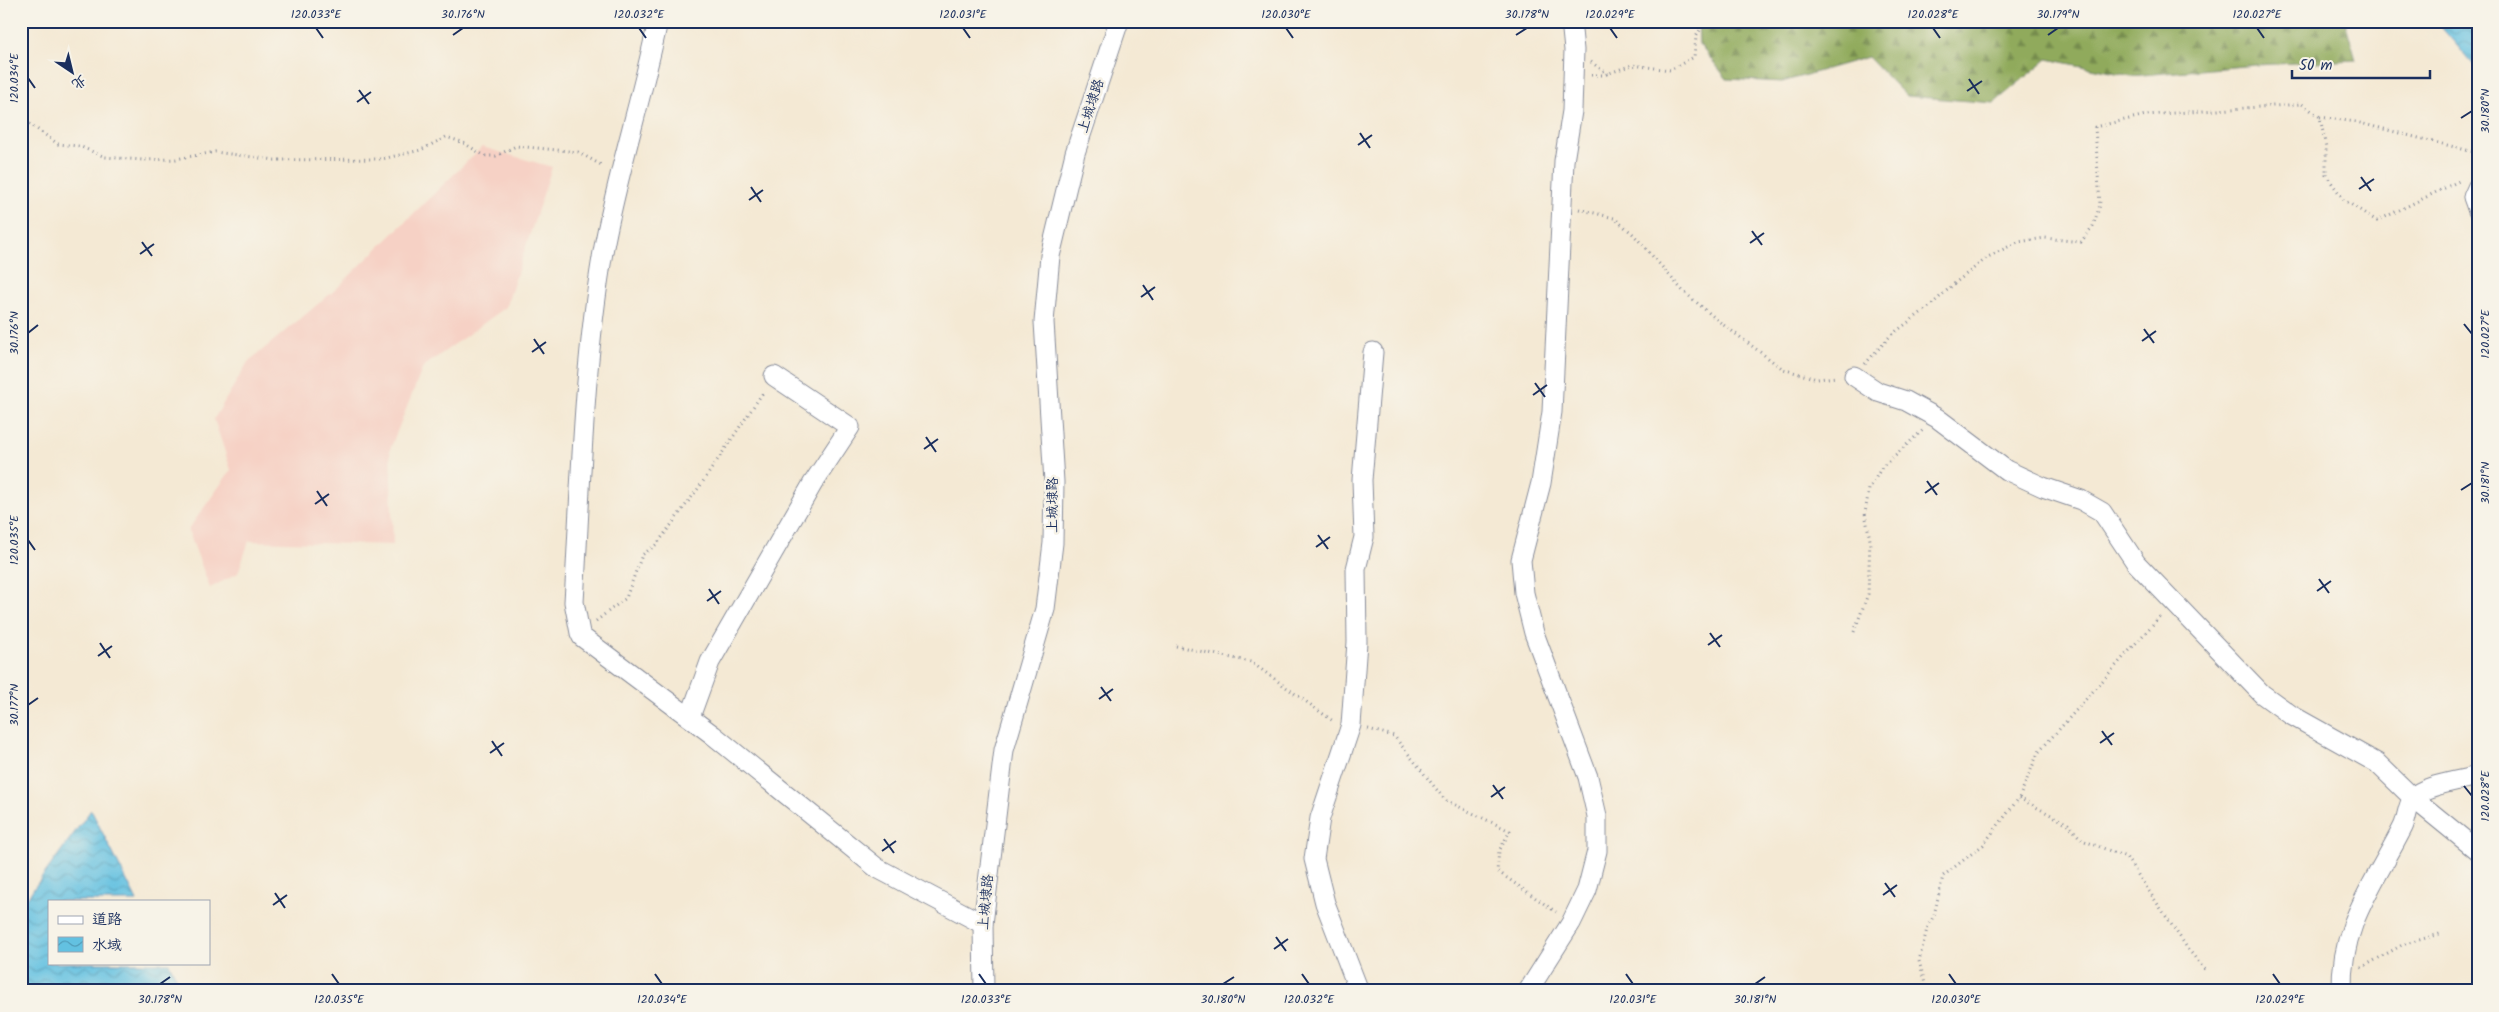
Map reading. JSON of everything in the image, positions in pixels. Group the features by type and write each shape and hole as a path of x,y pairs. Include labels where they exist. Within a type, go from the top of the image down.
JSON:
{"street":[{"path":"658,21 649,64 619,175 603,253 590,346 574,602 580,633 582,637 690,718 877,868 983,924"},
{"name":"上城埭路","path":"984,991 983,924 1004,750 1045,609 1053,543 1054,482 1044,322 1050,256 1075,153 1119,21"},
{"path":"1528,991 1571,923 1587,890 1595,859 1596,816 1588,776 1534,633 1524,593 1521,560 1542,482 1552,412 1564,161 1572,111 1574,50 1571,21"},
{"path":"2472,181 2473,197 2478,211"},
{"path":"1359,991 1326,903 1314,859 1320,818 1351,725 1357,642 1356,569 1364,537 1362,480 1373,352"},
{"path":"690,718 710,662 813,482 850,427 774,376"},
{"path":"1854,376 1878,392 1906,401 1937,418 2006,470 2043,487 2081,500 2102,512 2136,563 2262,694 2291,715 2377,762 2413,798 2478,851"},
{"path":"2342,985 2349,931 2374,878 2403,826 2413,798 2431,787 2478,776"}],"path":[{"path":"1573,75 1604,76 1632,65 1670,70 1694,58 1696,38 1705,21"},
{"path":"1563,204 1614,218 1633,234 1682,291 1721,323 1783,369 1817,379 1854,376 1891,335 1929,307 1955,283 1988,258 2018,242 2045,238 2081,242 2093,226 2100,205 2095,127 2146,115 2278,104 2302,104 2320,117 2356,122 2478,153"},
{"path":"2320,117 2326,147 2326,175 2344,200 2377,221 2472,181"},
{"path":"21,118 58,144 79,146 105,157 176,159 215,152 275,160 382,159 421,150 446,137 462,142 485,156 496,156 516,146 578,152 619,175"},
{"path":"580,633 626,598 642,555 657,544 700,486 774,376"},
{"path":"1854,632 1868,594 1870,540 1865,513 1869,489 1882,467 1937,418"},
{"path":"1927,991 1919,962 1927,929 1934,915 1943,876 1983,845 2019,798 2038,753 2173,603"},
{"path":"1176,646 1251,662 1332,721 1394,736 1445,800 1510,831 1499,850 1497,871 1571,923"},
{"path":"2019,798 2068,824 2082,840 2126,857 2188,948 2206,971"},
{"path":"2342,985 2402,945 2443,933"}],"shaded area":[{"path":"482,147 552,167 506,307 423,367 390,449 393,545 249,541 238,573 210,588 188,530 231,470 214,419 248,362 335,290"}],"green space":[{"path":"1698,21 2345,21 2356,60 2256,65 2131,76 2047,59 1994,103 1906,96 1868,57 1782,82 1727,79 1699,44"}],"water":[{"path":"2436,21 2478,21 2478,70"},
{"path":"91,810 136,900 48,900 48,964 170,964 183,991 21,991 21,906"}]}
